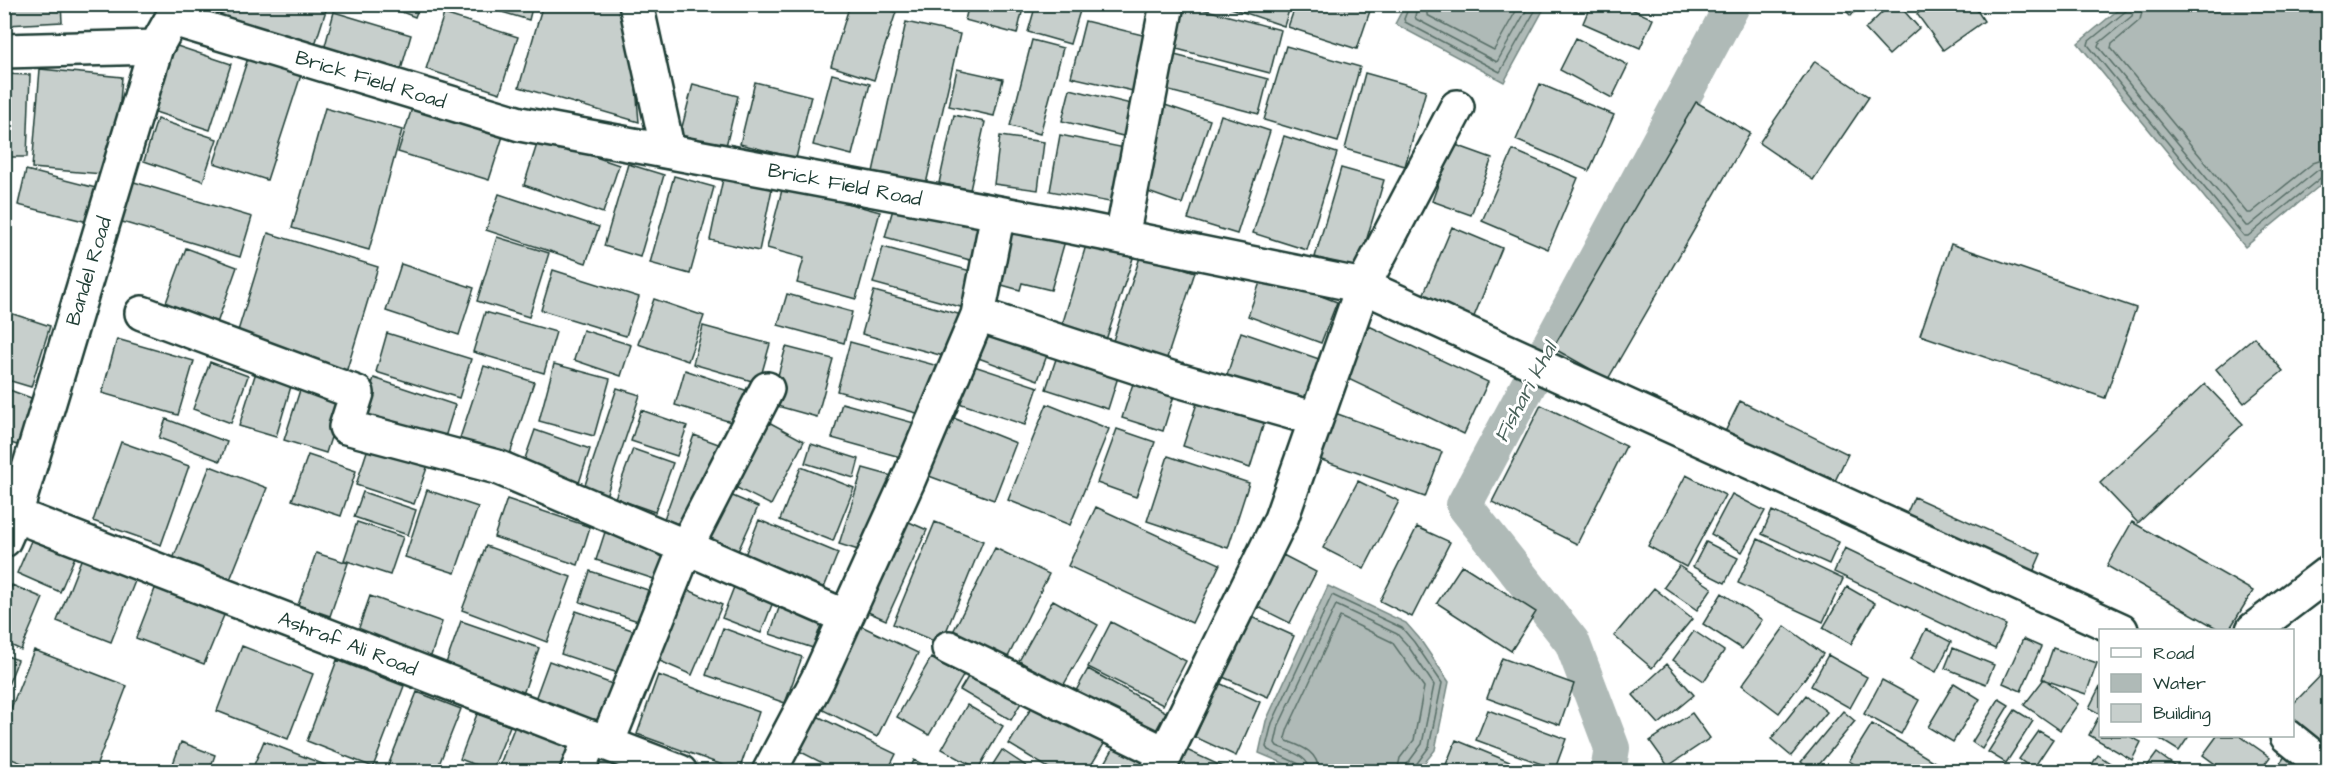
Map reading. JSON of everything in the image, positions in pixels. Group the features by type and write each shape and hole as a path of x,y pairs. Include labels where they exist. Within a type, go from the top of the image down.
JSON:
{"street":[{"path":"636,4 668,151"},
{"path":"1122,237 1167,4"},
{"name":"Brick Field Road","path":"176,11 520,124 998,213 1363,286 2119,629"},
{"name":"Bandel Road","path":"10,527 156,47 176,11"},
{"path":"4,51 156,47"},
{"path":"949,648 1162,763 1281,519 1363,286 1457,107"},
{"path":"769,771 818,679 907,483 978,315 998,213"},
{"path":"142,314 357,393 346,427 497,467 686,546 846,617"},
{"path":"978,315 1171,378 1316,419"},
{"path":"577,771 599,740 686,546 767,389"},
{"name":"Ashraf Ali Road","path":"10,527 680,771"},
{"path":"2254,629 2328,573"},
{"path":"2289,737 2328,769"}],"water":[{"path":"1405,4 1546,5 1504,82 1395,24"},
{"path":"2125,4 2328,5 2328,179 2245,247 2078,43"},
{"path":"1328,586 1406,623 1449,682 1435,750 1418,771 1302,771 1259,753 1266,721"}],"building":[{"path":"7,4 61,4 62,22 7,25"},
{"path":"206,4 328,4 312,54 202,19"},
{"path":"381,4 420,4 415,17"},
{"path":"475,4 533,4 529,20"},
{"path":"543,4 629,4 639,122 519,87"},
{"path":"850,4 873,4 896,12 874,80 831,66"},
{"path":"969,4 1024,4 1017,34 965,20"},
{"path":"1036,4 1082,4 1070,44 1028,32"},
{"path":"1176,4 1184,4 1281,30 1270,73 1165,46"},
{"path":"1233,4 1291,4 1284,26 1231,8"},
{"path":"1296,4 1359,4 1371,8 1357,49 1288,27"},
{"path":"1591,4 1621,4 1653,19 1640,48 1583,23"},
{"path":"1839,4 1861,4 1851,16"},
{"path":"1891,4 1898,4 1919,28 1889,55 1865,29"},
{"path":"1931,4 1973,4 1984,21 1943,50 1917,14"},
{"path":"334,12 411,35 398,80 322,57"},
{"path":"444,14 518,37 500,93 426,69"},
{"path":"1085,21 1155,38 1142,93 1071,77"},
{"path":"906,22 960,34 926,184 873,172"},
{"path":"1576,38 1628,65 1612,98 1560,70"},
{"path":"1032,40 1063,48 1040,134 1010,126"},
{"path":"171,44 231,64 210,130 149,110"},
{"path":"1286,46 1360,67 1338,142 1264,120"},
{"path":"1163,52 1268,79 1259,114 1154,87"},
{"path":"248,58 301,75 267,180 214,163"},
{"path":"1815,61 1869,97 1813,180 1759,143"},
{"path":"40,69 122,77 114,175 32,168"},
{"path":"957,69 1003,79 994,116 949,106"},
{"path":"1365,73 1426,90 1405,166 1345,149"},
{"path":"4,74 30,75 27,157 4,157"},
{"path":"832,74 870,84 852,155 813,145"},
{"path":"755,82 811,96 796,158 740,144"},
{"path":"693,84 738,96 726,146 680,135"},
{"path":"1540,84 1614,115 1589,171 1516,140"},
{"path":"1070,89 1135,105 1127,137 1062,121"},
{"path":"1696,102 1750,133 1608,379 1553,348"},
{"path":"1162,104 1210,120 1182,204 1134,187"},
{"path":"413,105 504,133 489,180 398,152"},
{"path":"325,108 402,130 369,250 292,228"},
{"path":"954,115 985,122 970,190 939,183"},
{"path":"1221,115 1270,131 1237,234 1188,219"},
{"path":"157,119 217,139 203,181 144,161"},
{"path":"1060,135 1130,149 1120,204 1050,191"},
{"path":"1000,136 1044,142 1038,190 994,184"},
{"path":"1284,136 1337,153 1307,250 1253,233"},
{"path":"539,138 619,165 603,213 524,185"},
{"path":"1453,144 1492,158 1471,215 1432,201"},
{"path":"1513,150 1578,178 1548,249 1482,221"},
{"path":"628,164 664,175 640,257 604,246"},
{"path":"1341,168 1384,180 1358,269 1315,257"},
{"path":"26,170 96,188 88,222 18,205"},
{"path":"724,174 773,184 759,251 710,240"},
{"path":"674,176 714,187 690,274 650,263"},
{"path":"124,179 252,217 240,257 112,219"},
{"path":"783,186 880,212 856,299 797,283 804,258 767,248"},
{"path":"499,194 599,227 586,263 486,230"},
{"path":"895,202 980,225 970,260 885,237"},
{"path":"1009,218 1067,234 1051,290 1022,283 1020,290 991,282"},
{"path":"1452,227 1502,248 1473,319 1422,298"},
{"path":"268,233 378,267 344,379 234,344"},
{"path":"497,237 549,253 529,317 477,301"},
{"path":"1087,242 1135,252 1104,346 1060,332"},
{"path":"1951,244 2136,308 2105,398 1920,335"},
{"path":"883,247 978,273 968,309 873,283"},
{"path":"186,248 237,267 216,326 164,308"},
{"path":"1141,254 1195,272 1164,367 1110,350"},
{"path":"401,264 474,288 459,335 386,311"},
{"path":"553,270 639,297 626,336 541,310"},
{"path":"1263,274 1337,302 1321,343 1248,316"},
{"path":"874,291 962,315 951,358 862,334"},
{"path":"787,294 852,312 844,343 778,325"},
{"path":"654,299 704,316 688,361 638,344"},
{"path":"4,311 50,326 31,387 4,379"},
{"path":"485,312 556,332 544,373 473,352"},
{"path":"985,323 1050,347 1038,380 973,356"},
{"path":"703,326 770,344 759,383 693,364"},
{"path":"1369,326 1488,382 1464,434 1344,377"},
{"path":"583,330 631,345 621,376 574,360"},
{"path":"1241,332 1319,359 1303,405 1226,378"},
{"path":"387,333 471,359 459,398 376,372"},
{"path":"2254,337 2283,371 2244,403 2216,369"},
{"path":"117,339 194,361 178,415 102,393"},
{"path":"850,342 938,366 924,415 837,391"},
{"path":"786,347 833,359 817,417 770,404"},
{"path":"1057,356 1118,377 1108,409 1046,389"},
{"path":"210,362 248,376 231,423 193,409"},
{"path":"554,364 610,379 594,436 539,421"},
{"path":"971,365 1038,387 1025,425 959,403"},
{"path":"484,366 534,382 508,460 458,444"},
{"path":"685,370 751,392 741,425 675,405"},
{"path":"256,372 292,383 276,437 239,426"},
{"path":"1136,374 1177,386 1163,431 1122,418"},
{"path":"374,378 455,405 442,447 360,420"},
{"path":"2205,384 2243,424 2138,523 2100,483"},
{"path":"4,388 34,399 17,445 4,441"},
{"path":"617,388 640,395 605,499 583,491"},
{"path":"300,390 342,403 326,453 284,440"},
{"path":"1201,391 1267,413 1250,468 1183,446"},
{"path":"1740,401 1848,454 1833,485 1725,432"},
{"path":"842,403 914,423 904,458 832,438"},
{"path":"1047,404 1109,429 1070,525 1008,500"},
{"path":"1541,405 1626,446 1577,544 1492,502"},
{"path":"641,410 687,426 677,456 631,441"},
{"path":"941,413 1016,443 994,500 918,472"},
{"path":"1335,413 1442,452 1425,497 1319,459"},
{"path":"166,419 227,442 220,461 159,438"},
{"path":"765,420 804,441 771,505 731,485"},
{"path":"1117,429 1155,442 1136,497 1097,483"},
{"path":"535,430 590,449 578,486 522,467"},
{"path":"694,435 721,445 691,528 664,519"},
{"path":"121,442 189,466 161,545 93,521"},
{"path":"811,444 859,459 854,478 805,463"},
{"path":"369,445 428,465 414,504 356,485"},
{"path":"633,449 673,463 655,512 615,498"},
{"path":"308,455 356,471 341,516 292,500"},
{"path":"1168,456 1249,483 1228,548 1147,521"},
{"path":"210,466 267,488 229,582 173,559"},
{"path":"801,467 854,488 833,541 780,520"},
{"path":"863,468 892,476 868,553 839,544"},
{"path":"1686,475 1725,495 1686,567 1648,546"},
{"path":"1358,481 1399,501 1364,569 1323,548"},
{"path":"427,490 478,507 455,573 405,557"},
{"path":"363,492 416,510 408,535 354,517"},
{"path":"728,494 758,507 734,560 704,547"},
{"path":"1732,494 1765,511 1742,552 1711,534"},
{"path":"1914,497 2041,554 2030,579 1903,522"},
{"path":"507,499 590,527 578,565 494,537"},
{"path":"1096,507 1220,564 1192,623 1068,566"},
{"path":"1772,511 1839,542 1829,564 1762,534"},
{"path":"900,518 927,530 886,620 859,608"},
{"path":"759,520 838,553 820,598 741,565"},
{"path":"357,522 403,537 390,575 344,560"},
{"path":"935,522 983,541 941,644 893,624"},
{"path":"2132,522 2253,591 2230,629 2218,629 2107,566"},
{"path":"1417,527 1450,542 1412,617 1380,601"},
{"path":"606,529 667,549 657,580 596,560"},
{"path":"34,534 77,552 60,592 17,573"},
{"path":"1758,539 1843,579 1823,622 1738,583"},
{"path":"1706,542 1738,558 1725,583 1693,567"},
{"path":"486,546 571,577 547,642 462,610"},
{"path":"995,548 1049,574 1006,661 952,634"},
{"path":"1845,548 2006,625 1995,649 1834,572"},
{"path":"316,553 348,563 330,616 298,605"},
{"path":"83,555 137,576 111,642 57,621"},
{"path":"1283,555 1316,572 1290,623 1256,606"},
{"path":"1462,565 1536,612 1511,651 1437,603"},
{"path":"1679,566 1712,588 1697,610 1664,587"},
{"path":"590,571 648,590 638,621 580,602"},
{"path":"158,581 227,608 204,664 136,638"},
{"path":"12,585 43,598 21,650 4,642 4,603"},
{"path":"734,587 773,602 761,633 722,618"},
{"path":"1847,587 1875,603 1851,644 1823,628"},
{"path":"684,588 722,605 692,675 653,658"},
{"path":"1654,588 1692,619 1652,668 1614,636"},
{"path":"1722,593 1762,620 1742,649 1703,624"},
{"path":"370,596 442,622 428,665 355,639"},
{"path":"1053,600 1098,625 1063,686 1019,661"},
{"path":"779,608 822,622 813,648 770,634"},
{"path":"576,611 635,631 621,674 561,654"},
{"path":"1250,616 1294,636 1268,697 1223,677"},
{"path":"461,621 539,648 522,697 444,669"},
{"path":"1111,622 1186,661 1163,705 1088,667"},
{"path":"857,624 918,653 877,737 817,707"},
{"path":"1785,626 1823,654 1779,713 1742,685"},
{"path":"723,628 802,657 785,703 706,675"},
{"path":"1926,629 1951,642 1936,672 1911,659"},
{"path":"1694,631 1724,651 1704,681 1673,660"},
{"path":"2023,639 2041,647 2021,691 2003,683"},
{"path":"242,646 313,674 288,739 217,711"},
{"path":"1953,648 1994,665 1986,684 1945,668"},
{"path":"2053,648 2097,663 2086,694 2042,679"},
{"path":"34,650 127,686 94,772 44,772 4,756 4,726"},
{"path":"4,655 18,660 4,695"},
{"path":"1828,655 1867,677 1850,708 1811,686"},
{"path":"931,658 963,676 929,735 897,717"},
{"path":"1502,658 1574,684 1560,725 1487,698"},
{"path":"337,660 404,686 373,767 307,741"},
{"path":"549,661 615,685 600,726 534,702"},
{"path":"1667,664 1694,695 1659,724 1633,695"},
{"path":"974,667 1025,696 1011,720 960,690"},
{"path":"1088,669 1166,712 1150,741 1072,698"},
{"path":"2326,670 2328,672 2328,736 2319,746 2294,723 2294,703"},
{"path":"658,675 759,712 739,771 637,734"},
{"path":"2044,679 2078,704 2060,730 2024,705"},
{"path":"1882,680 1919,700 1901,734 1864,714"},
{"path":"1219,683 1260,702 1236,756 1195,737"},
{"path":"1954,683 1980,699 1953,742 1928,727"},
{"path":"2099,688 2099,713 2089,708"},
{"path":"417,692 461,709 436,772 400,772 388,766"},
{"path":"1806,695 1827,712 1791,756 1771,739"},
{"path":"1038,697 1107,739 1087,772 1055,772 1009,744"},
{"path":"1999,699 2009,705 1982,749 1972,742"},
{"path":"967,705 1003,726 978,769 942,749"},
{"path":"1488,710 1566,739 1555,769 1476,740"},
{"path":"2015,710 2033,721 2006,763 1988,752"},
{"path":"1843,711 1855,721 1813,772 1801,762"},
{"path":"1692,713 1710,738 1668,766 1650,741"},
{"path":"477,714 510,726 492,771 460,759"},
{"path":"815,715 896,754 887,772 840,772 797,750"},
{"path":"2098,718 2099,737 2131,737 2141,742 2132,760 2089,735"},
{"path":"516,723 571,744 560,772 497,772"},
{"path":"1872,724 1941,766 1937,772 1866,772 1849,761"},
{"path":"2039,731 2053,739 2033,769 2019,759"},
{"path":"2157,737 2188,737 2179,751"},
{"path":"2216,737 2241,737 2270,757 2259,772 2226,772 2203,755"},
{"path":"1456,740 1512,763 1509,772 1443,772"},
{"path":"264,741 330,767 328,772 251,772"},
{"path":"181,742 215,755 209,772 170,772"},
{"path":"1116,744 1151,763 1146,772 1100,772"},
{"path":"1178,746 1234,772 1167,772"},
{"path":"1002,750 1035,772 988,772"},
{"path":"2157,753 2179,769 2177,772 2143,772"},
{"path":"2098,755 2119,769 2118,772 2087,772"},
{"path":"2285,756 2306,772 2274,772"},
{"path":"599,758 633,772 594,772"},
{"path":"914,760 938,772 909,772"}],"waterway":[{"name":"Fishari khal","path":"1608,772 1612,748 1572,642 1464,505 1733,4"}]}
